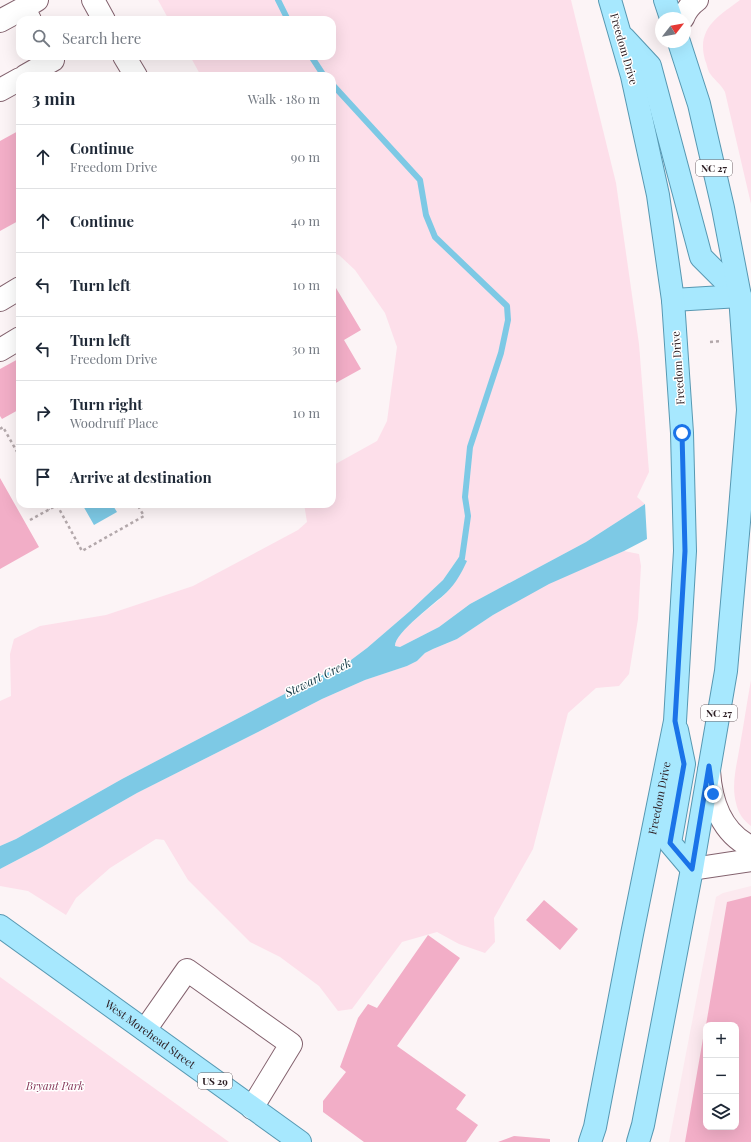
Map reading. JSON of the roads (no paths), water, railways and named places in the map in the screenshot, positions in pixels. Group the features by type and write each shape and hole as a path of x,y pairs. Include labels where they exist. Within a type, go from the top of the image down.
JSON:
{"main road":[{"name":"Freedom Drive","path":"590,1142 595,1127 675,721 685,551 682,433 673,300 658,195 632,76 610,0"},
{"path":"665,0 669,12"},
{"path":"620,34 650,66 701,257 746,294"},
{"name":"NC 27","path":"641,1136 692,869 726,671 748,410 746,294 723,208 701,112 681,48"},
{"path":"673,300 746,294"},
{"path":"675,721 684,764 670,843 692,869"},
{"name":"West Morehead Street","path":"0,926 300,1142"}],"street":[{"path":"93,0 102,16"},
{"path":"685,12 697,0"},
{"path":"0,22 31,9"},
{"path":"126,60 134,72"},
{"path":"35,72 55,64"},
{"path":"0,90 16,81"},
{"path":"0,300 16,290"},
{"path":"0,350 16,340"},
{"path":"709,766 713,794 725,826 736,837 751,847"},
{"path":"692,869 751,860"},
{"path":"145,1030 186,970 291,1044 252,1108"}],"water":[{"name":"Stewart Creek","path":"645,504 647,539 624,551 549,584 493,615 457,639 425,653 417,661 407,666 365,680 322,699 137,793 0,869 0,846 16,839 122,779 315,678 343,666 367,648 443,580 459,557 467,561 456,581 447,592 402,633 395,646 400,647 439,627 470,604 586,542"},
{"path":"84,508 114,508 117,512 94,525"}],"waterway":[{"path":"278,0 286,16"},
{"path":"314,60 321,72"},
{"path":"336,88 420,180 426,215 435,237 507,306 508,320 501,353 470,447 465,497 468,516 462,558 459,565"}],"park label":[{"name":"Bryant Park","path":"55,1086"}]}
